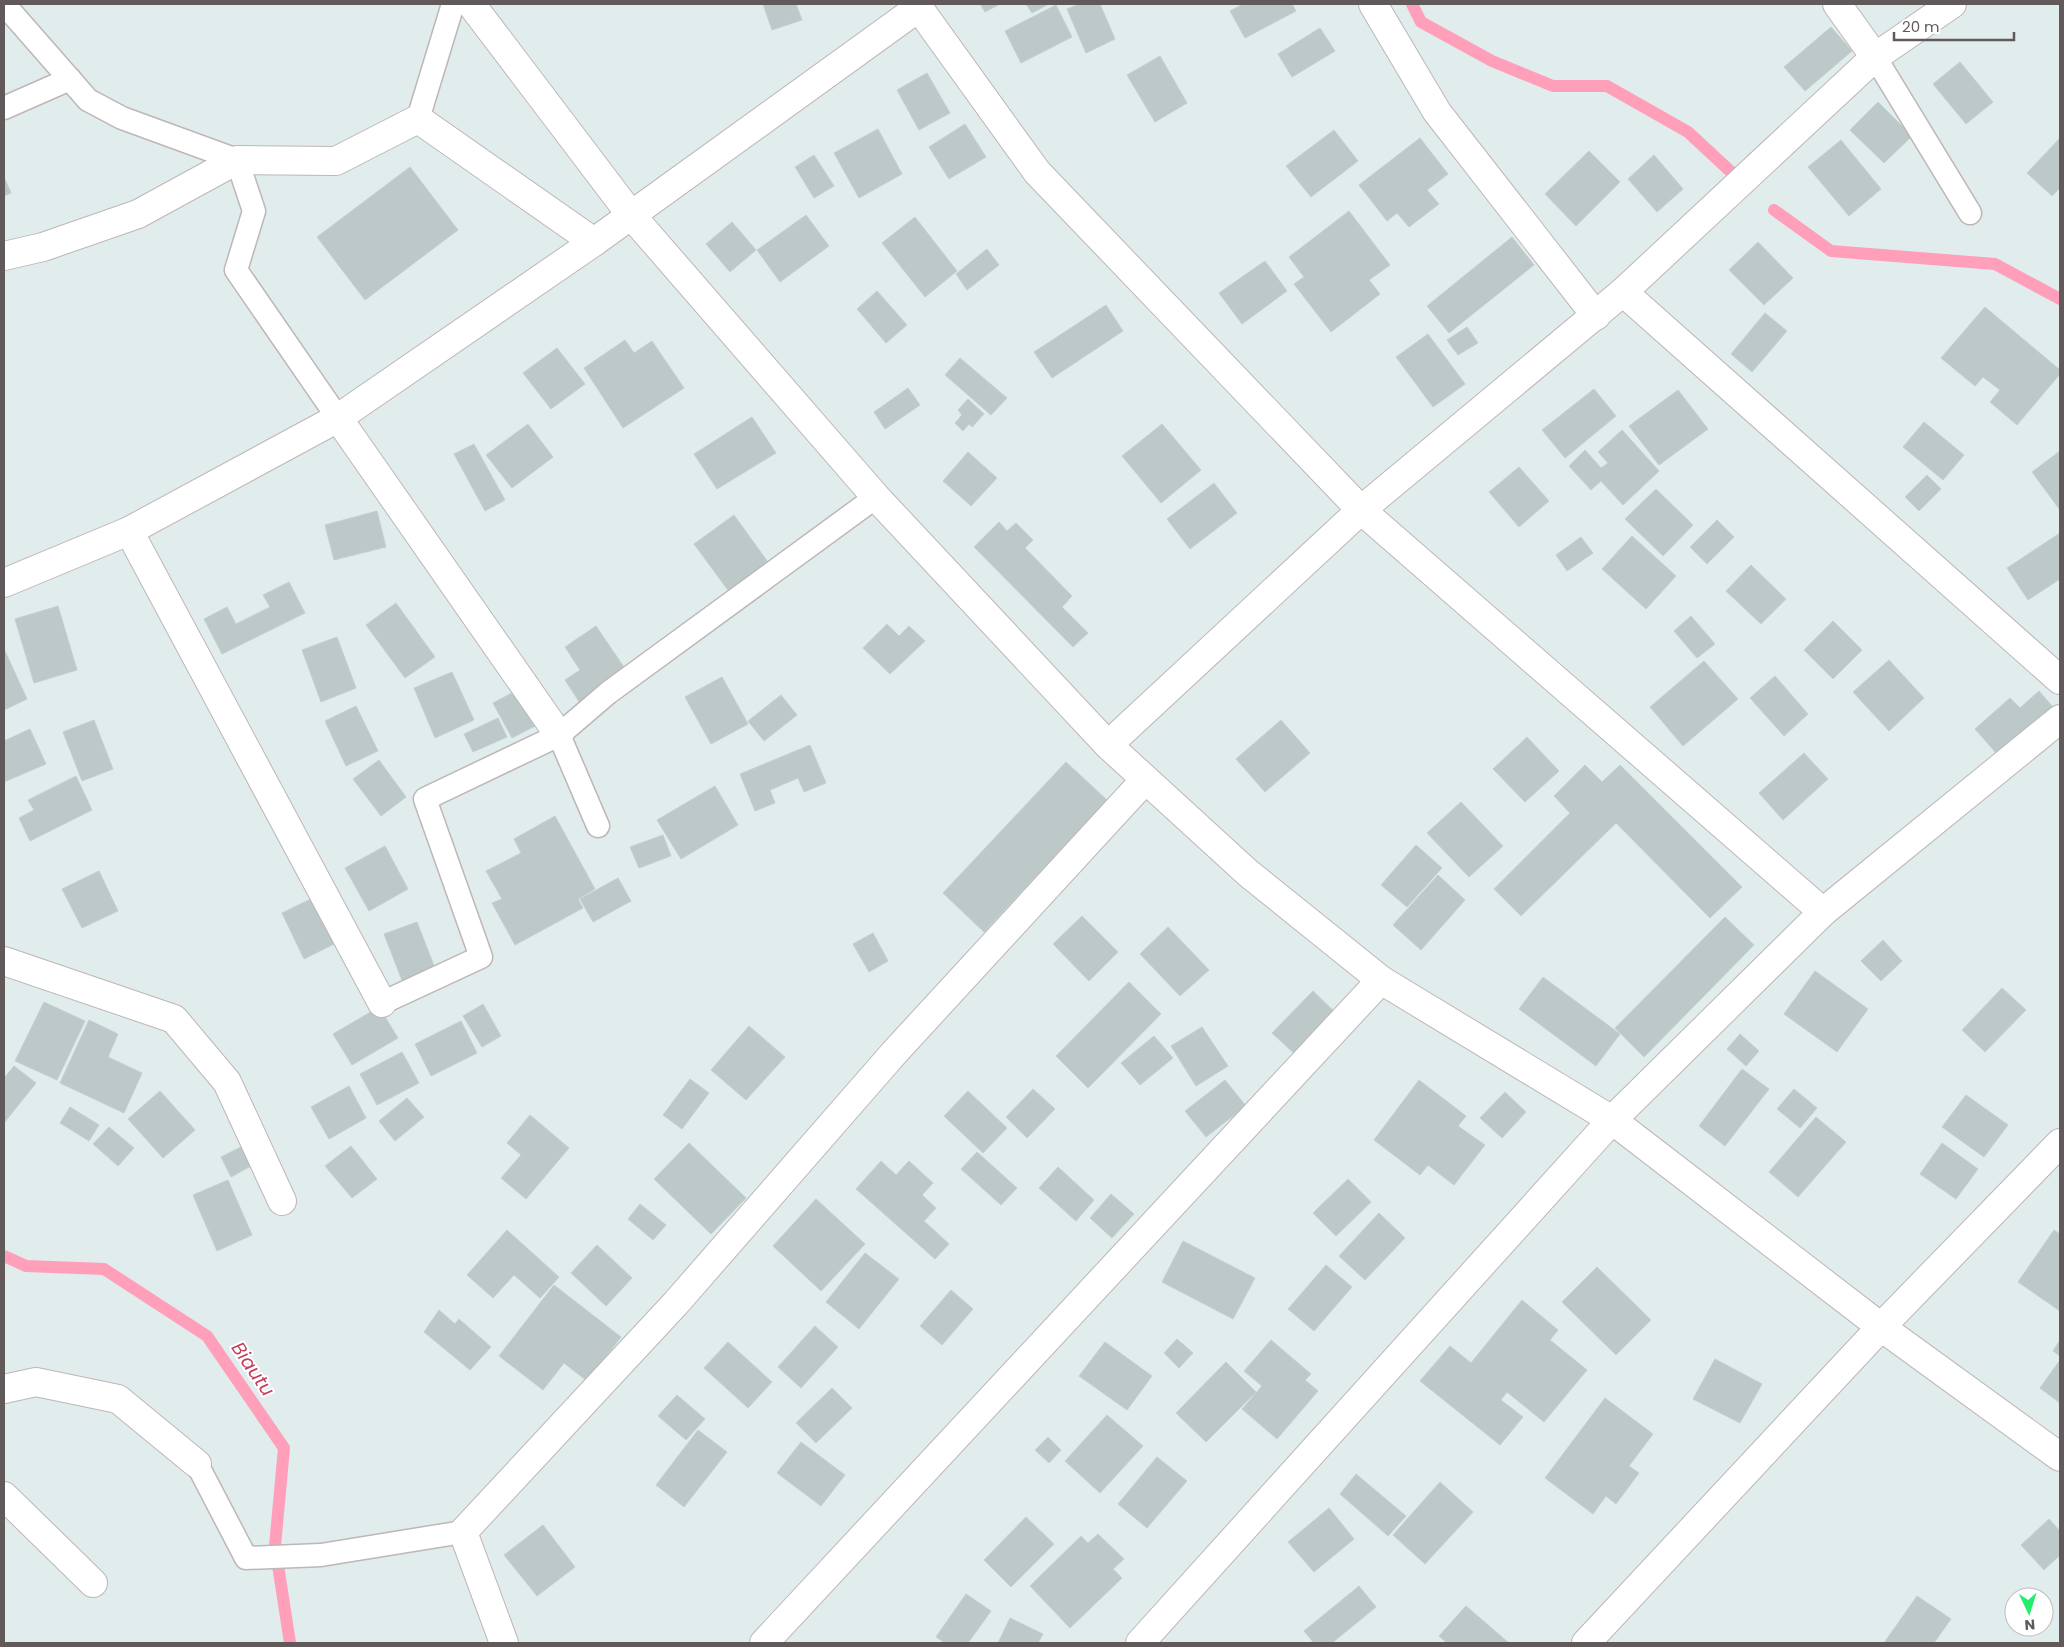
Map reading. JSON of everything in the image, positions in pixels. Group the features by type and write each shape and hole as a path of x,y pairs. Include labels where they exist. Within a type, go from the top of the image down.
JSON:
{"street":[{"path":"471,4 631,215 876,497 1144,781 1248,873 1381,980 1612,1120 1881,1327 2060,1457"},
{"path":"1373,4 1437,112 1596,316"},
{"path":"1837,4 1875,57"},
{"path":"1108,745 1361,510 1624,292 1875,57 1952,4"},
{"path":"4,582 129,531 338,418 594,242 917,6 1037,172 1361,510 1823,912"},
{"path":"4,256 43,247 138,214 237,160 336,161 418,120 594,242"},
{"path":"1624,292 2060,680"},
{"path":"338,418 559,735"},
{"path":"129,531 382,1003"},
{"path":"1140,1643 1612,1120 1823,912 2060,719"},
{"path":"504,1643 463,1532 676,1303 894,1053 1144,781"},
{"path":"4,962 174,1019 226,1082 282,1201"},
{"path":"764,1643 1381,980"},
{"path":"1586,1643 1881,1327 2060,1143"},
{"path":"4,1389 36,1382 118,1399 197,1464"},
{"path":"4,1496 93,1583"}],"lane":[{"path":"4,4 88,100 122,118 237,160 254,211 236,270 338,418"},
{"path":"418,120 453,4"},
{"path":"1875,57 1970,214"},
{"path":"4,108 70,79"},
{"path":"382,1003 481,957 425,798 559,735 608,693 876,497"},
{"path":"559,735 598,826"},
{"path":"197,1464 246,1558 321,1555 463,1532"}],"building":[{"path":"763,4 796,4 802,20 772,30"},
{"path":"980,4 1000,4 985,12"},
{"path":"1026,4 1049,4 1032,13"},
{"path":"1080,4 1100,4 1115,39 1086,53 1067,9"},
{"path":"1243,4 1292,4 1296,11 1245,38 1230,11"},
{"path":"1056,5 1072,37 1021,63 1005,31"},
{"path":"1831,27 1852,51 1805,91 1784,67"},
{"path":"1320,28 1335,51 1292,77 1278,54"},
{"path":"1160,56 1187,103 1155,122 1127,75"},
{"path":"1960,62 1993,102 1966,124 1933,84"},
{"path":"927,73 950,113 919,130 897,90"},
{"path":"1878,102 1912,136 1884,163 1850,130"},
{"path":"965,124 986,157 949,179 929,147"},
{"path":"878,129 902,174 859,198 834,153"},
{"path":"1334,130 1358,161 1311,197 1286,166"},
{"path":"1420,138 1448,174 1427,190 1439,204 1409,227 1397,213 1387,221 1359,185"},
{"path":"2060,138 2060,188 2052,196 2027,173"},
{"path":"1841,140 1881,189 1849,216 1808,167"},
{"path":"1589,151 1620,182 1576,226 1545,194"},
{"path":"814,155 834,186 814,198 795,167"},
{"path":"1654,155 1683,189 1657,212 1628,179"},
{"path":"410,167 458,230 365,300 317,237"},
{"path":"4,177 11,193 4,196"},
{"path":"1349,211 1390,265 1369,280 1380,294 1331,332 1294,284 1304,277 1289,257"},
{"path":"806,215 829,246 780,282 757,250"},
{"path":"915,217 957,271 925,297 882,243"},
{"path":"732,222 756,250 730,272 706,244"},
{"path":"1512,237 1534,265 1449,333 1427,306"},
{"path":"1758,242 1793,278 1764,305 1729,270"},
{"path":"987,249 999,265 967,290 956,274"},
{"path":"1265,261 1287,291 1242,324 1219,293"},
{"path":"877,291 907,325 886,343 857,309"},
{"path":"1106,305 1123,331 1052,378 1034,352"},
{"path":"1985,307 2060,370 2060,374 2017,425 1990,402 2000,390 1983,377 1975,386 1941,358"},
{"path":"1765,313 1787,331 1752,372 1731,354"},
{"path":"1467,327 1478,343 1458,355 1447,340"},
{"path":"1428,334 1465,384 1433,407 1396,357"},
{"path":"625,340 634,353 652,341 684,388 623,428 584,368"},
{"path":"557,348 585,384 551,409 523,373"},
{"path":"960,358 1007,398 991,415 945,375"},
{"path":"908,388 920,405 885,429 874,412"},
{"path":"1594,389 1616,416 1565,458 1542,430"},
{"path":"1678,390 1708,429 1659,465 1629,426"},
{"path":"968,399 984,414 972,427 969,424 963,431 955,423 962,415 958,410"},
{"path":"752,417 776,453 717,489 694,454"},
{"path":"1924,422 1964,455 1943,480 1903,447"},
{"path":"528,424 553,457 512,488 486,455"},
{"path":"1162,424 1201,470 1161,503 1122,456"},
{"path":"1622,430 1659,471 1623,505 1601,481 1591,490 1569,466 1585,450 1601,468 1608,463 1598,452"},
{"path":"474,444 505,500 485,511 454,454"},
{"path":"2060,451 2060,510 2032,472"},
{"path":"968,452 997,478 971,506 943,481"},
{"path":"1519,467 1549,501 1519,527 1489,492"},
{"path":"1927,475 1941,489 1919,511 1905,497"},
{"path":"1214,483 1237,513 1190,549 1167,519"},
{"path":"1656,489 1693,525 1663,556 1625,519"},
{"path":"377,511 386,547 334,560 325,525"},
{"path":"734,515 770,565 730,593 694,544"},
{"path":"1717,520 1734,537 1707,564 1690,547"},
{"path":"999,522 1007,531 1016,523 1033,540 1025,548 1072,596 1062,607 1088,633 1073,647 974,547"},
{"path":"2060,533 2060,579 2028,600 2007,568"},
{"path":"1632,536 1676,576 1646,609 1602,569"},
{"path":"1581,537 1593,553 1567,571 1556,555"},
{"path":"1751,565 1786,599 1761,624 1726,591"},
{"path":"289,582 305,613 222,654 204,619 227,607 236,624 270,607 263,595"},
{"path":"396,603 435,657 405,678 366,625"},
{"path":"58,606 77,670 34,683 15,619"},
{"path":"1691,616 1715,644 1697,658 1674,631"},
{"path":"1833,621 1862,650 1833,679 1804,650"},
{"path":"887,624 899,636 909,626 925,641 890,674 863,648"},
{"path":"596,626 630,676 580,703 565,680 580,670 565,647"},
{"path":"337,637 356,688 321,702 302,650"},
{"path":"4,652 27,699 4,710"},
{"path":"1889,660 1924,698 1889,731 1853,692"},
{"path":"1704,661 1738,699 1683,746 1650,707"},
{"path":"452,672 474,720 435,738 414,688"},
{"path":"1775,676 1808,714 1784,736 1750,698"},
{"path":"722,677 748,724 711,744 685,697"},
{"path":"521,688 539,724 512,738 493,703"},
{"path":"2039,691 2060,715 2012,771 1975,729 2010,698 2020,708"},
{"path":"781,695 797,715 764,741 748,721"},
{"path":"356,706 378,751 346,766 325,721"},
{"path":"498,718 507,737 473,752 464,734"},
{"path":"94,720 113,769 82,781 63,732"},
{"path":"1281,720 1310,753 1265,792 1236,759"},
{"path":"30,729 46,764 4,782 4,741"},
{"path":"1527,737 1559,771 1525,802 1493,769"},
{"path":"810,745 826,783 804,792 798,778 770,790 775,803 755,811 740,774"},
{"path":"1804,753 1828,779 1783,820 1759,793"},
{"path":"379,760 406,797 381,816 353,779"},
{"path":"1066,762 1107,800 984,932 943,893"},
{"path":"1585,765 1602,782 1620,765 1742,887 1710,918 1616,823 1521,916 1494,889 1570,813 1554,796"},
{"path":"76,776 92,810 30,841 19,818 34,810 28,800"},
{"path":"715,786 738,825 681,859 657,820"},
{"path":"1461,802 1503,846 1469,877 1427,833"},
{"path":"555,816 595,889 578,899 583,908 515,945 492,903 502,899 486,871 521,853 514,839"},
{"path":"663,835 671,856 639,868 630,847"},
{"path":"1416,845 1442,868 1407,907 1381,885"},
{"path":"385,846 408,889 369,911 345,868"},
{"path":"99,871 118,911 82,928 62,889"},
{"path":"1438,875 1465,900 1421,950 1393,925"},
{"path":"618,878 631,901 593,922 580,899"},
{"path":"317,896 340,941 304,959 282,913"},
{"path":"1082,916 1118,952 1089,981 1053,944"},
{"path":"1725,917 1754,945 1644,1057 1615,1028"},
{"path":"417,922 436,971 403,983 384,934"},
{"path":"1168,927 1209,970 1180,996 1140,954"},
{"path":"873,933 888,961 869,972 853,944"},
{"path":"1883,940 1902,961 1881,981 1861,961"},
{"path":"1815,971 1868,1009 1837,1052 1784,1014"},
{"path":"1543,977 1620,1034 1596,1066 1519,1009"},
{"path":"1129,982 1161,1014 1088,1088 1056,1056"},
{"path":"2002,988 2026,1010 1985,1052 1962,1030"},
{"path":"1313,991 1339,1016 1298,1057 1272,1033"},
{"path":"44,1002 85,1021 57,1080 15,1061"},
{"path":"483,1004 501,1036 482,1047 463,1016"},
{"path":"379,1007 398,1038 352,1065 333,1034"},
{"path":"89,1020 118,1034 108,1057 142,1073 124,1113 60,1083"},
{"path":"461,1021 477,1053 431,1076 415,1044"},
{"path":"749,1026 785,1057 746,1100 711,1070"},
{"path":"1202,1027 1228,1066 1196,1086 1171,1046"},
{"path":"1740,1034 1759,1051 1746,1066 1727,1049"},
{"path":"1154,1036 1173,1058 1140,1085 1121,1063"},
{"path":"402,1052 419,1083 377,1105 360,1074"},
{"path":"14,1066 36,1083 4,1123 4,1078"},
{"path":"1742,1069 1769,1089 1725,1146 1699,1126"},
{"path":"690,1079 709,1093 682,1129 663,1115"},
{"path":"1225,1080 1246,1106 1206,1137 1185,1111"},
{"path":"1419,1080 1466,1116 1458,1126 1485,1145 1454,1185 1428,1165 1420,1175 1374,1140"},
{"path":"349,1086 366,1118 329,1139 311,1107"},
{"path":"1033,1089 1055,1109 1027,1138 1006,1117"},
{"path":"1794,1089 1817,1108 1800,1128 1777,1109"},
{"path":"160,1091 195,1130 163,1158 128,1119"},
{"path":"968,1091 1007,1128 983,1153 944,1116"},
{"path":"1505,1092 1526,1112 1502,1138 1480,1118"},
{"path":"1966,1095 2008,1125 1984,1157 1942,1127"},
{"path":"407,1098 424,1117 395,1141 379,1121"},
{"path":"70,1107 99,1125 89,1141 60,1123"},
{"path":"530,1115 569,1148 526,1199 501,1178 521,1155 507,1143"},
{"path":"1816,1117 1846,1142 1798,1197 1769,1172"},
{"path":"109,1127 134,1148 118,1166 93,1144"},
{"path":"689,1143 746,1198 711,1234 654,1179"},
{"path":"1942,1143 1978,1169 1956,1199 1920,1174"},
{"path":"351,1146 377,1179 352,1198 325,1166"},
{"path":"241,1147 251,1166 231,1177 221,1157"},
{"path":"977,1152 1017,1188 1001,1205 961,1169"},
{"path":"881,1161 896,1175 909,1161 933,1183 922,1195 936,1208 924,1221 949,1244 935,1259 856,1189"},
{"path":"1058,1167 1094,1200 1076,1221 1039,1188"},
{"path":"1348,1179 1371,1202 1336,1236 1313,1213"},
{"path":"228,1180 252,1235 217,1251 193,1195"},
{"path":"1111,1194 1134,1214 1112,1238 1090,1218"},
{"path":"816,1199 865,1244 821,1291 773,1246"},
{"path":"640,1204 666,1225 653,1240 628,1219"},
{"path":"1379,1213 1405,1238 1365,1280 1339,1256"},
{"path":"507,1230 559,1277 540,1298 514,1275 493,1298 467,1275"},
{"path":"2054,1230 2060,1234 2060,1311 2018,1282"},
{"path":"1183,1241 1255,1278 1233,1319 1162,1282"},
{"path":"597,1245 632,1278 606,1306 571,1273"},
{"path":"865,1253 899,1279 859,1329 826,1302"},
{"path":"1326,1265 1352,1287 1314,1331 1288,1309"},
{"path":"1597,1267 1651,1320 1616,1355 1562,1302"},
{"path":"554,1285 621,1337 587,1381 564,1363 543,1390 499,1356"},
{"path":"951,1290 973,1309 942,1345 920,1326"},
{"path":"1522,1300 1558,1330 1550,1340 1587,1370 1544,1422 1507,1392 1501,1400 1523,1417 1500,1445 1420,1381 1450,1346 1471,1363"},
{"path":"439,1310 455,1324 459,1319 491,1347 470,1370 424,1332"},
{"path":"815,1326 838,1347 801,1388 778,1367"},
{"path":"1177,1339 1193,1353 1179,1368 1164,1353"},
{"path":"1271,1340 1311,1374 1305,1380 1318,1391 1277,1439 1242,1409 1262,1386 1244,1371"},
{"path":"2060,1340 2060,1356 2053,1351"},
{"path":"728,1342 772,1382 748,1408 704,1368"},
{"path":"1105,1342 1152,1376 1127,1410 1079,1376"},
{"path":"1715,1359 1762,1384 1740,1423 1693,1399"},
{"path":"2060,1360 2060,1403 2040,1388"},
{"path":"1226,1362 1256,1392 1206,1442 1176,1413"},
{"path":"832,1388 852,1408 816,1443 796,1423"},
{"path":"677,1395 705,1419 686,1440 658,1416"},
{"path":"1605,1398 1653,1434 1629,1466 1639,1473 1616,1504 1606,1496 1593,1514 1545,1478"},
{"path":"1107,1415 1143,1446 1100,1493 1065,1461"},
{"path":"698,1430 727,1452 684,1507 656,1485"},
{"path":"1048,1437 1061,1450 1049,1463 1035,1450"},
{"path":"801,1442 845,1475 821,1506 777,1473"},
{"path":"1157,1457 1187,1481 1147,1528 1118,1504"},
{"path":"1356,1474 1406,1516 1388,1536 1340,1494"},
{"path":"1440,1482 1473,1512 1425,1564 1393,1535"},
{"path":"1329,1508 1354,1539 1314,1572 1288,1542"},
{"path":"1026,1517 1054,1544 1011,1587 984,1560"},
{"path":"2049,1519 2060,1531 2060,1555 2044,1570 2021,1545"},
{"path":"543,1525 575,1567 537,1596 504,1555"},
{"path":"1098,1534 1124,1559 1113,1569 1122,1578 1070,1628 1030,1586 1081,1536 1088,1543"},
{"path":"1359,1586 1376,1607 1332,1643 1314,1643 1304,1631"},
{"path":"966,1594 991,1611 968,1643 945,1643 936,1637"},
{"path":"1917,1596 1951,1619 1934,1643 1884,1643"},
{"path":"1466,1606 1509,1643 1447,1643 1439,1636"},
{"path":"1010,1618 1043,1634 1038,1643 998,1643"}],"waterway":[{"path":"1412,4 1421,22 1492,61 1553,86 1607,86 1688,132 1730,171"},
{"path":"1774,210 1831,251 1995,264 2060,299"},
{"name":"Biautu","path":"4,1256 26,1266 104,1269 207,1336 284,1448 275,1546 290,1643"}]}
